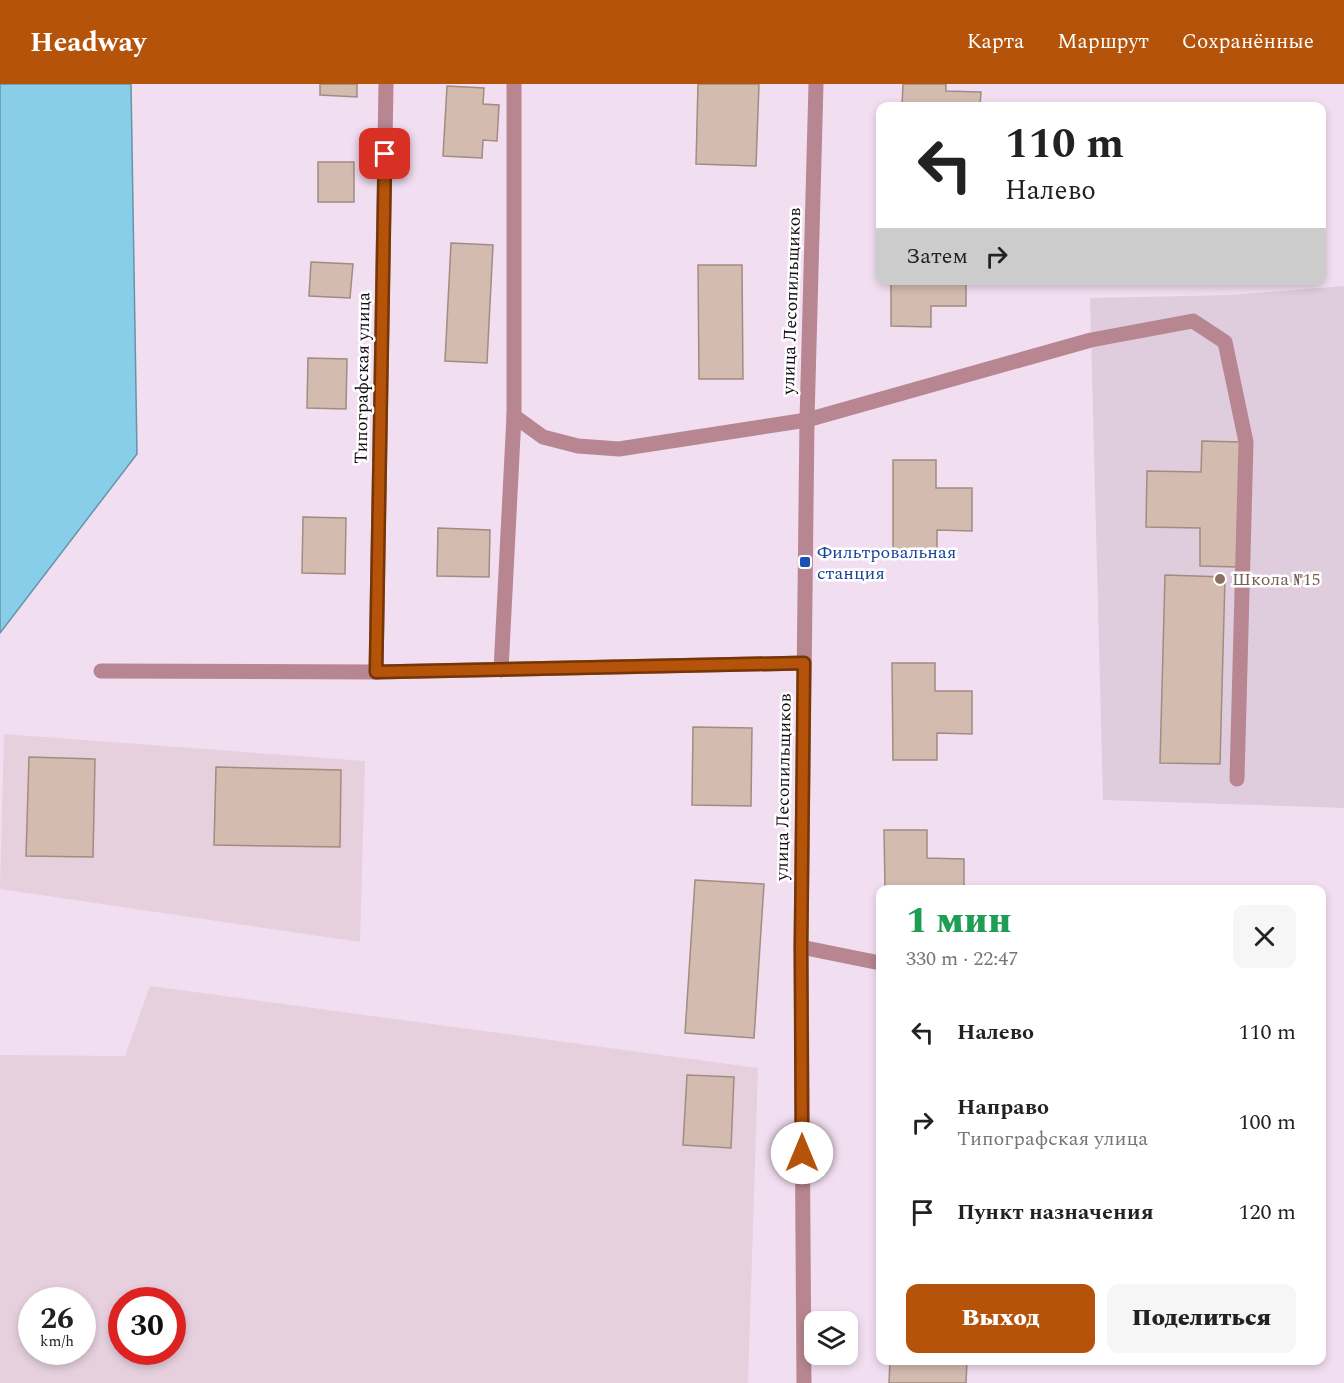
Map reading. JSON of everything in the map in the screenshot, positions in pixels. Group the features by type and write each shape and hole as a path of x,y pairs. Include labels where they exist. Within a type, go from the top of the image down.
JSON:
{"street":[{"name":"Типографская улица","path":"376,672 386,84"},
{"path":"501,670 514,416 514,84"},
{"name":"улица Лесопильщиков","path":"804,1383 801,947 807,420 816,84"},
{"path":"514,416 543,437 578,447 619,449 807,420 1091,340 1193,321 1225,342 1246,442 1237,779"},
{"path":"101,671 376,672 804,663"},
{"path":"801,947 876,962"}],"shaded area":[{"name":"Школа №15","path":"1344,286 1344,808 1103,800 1090,298 1231,295"},
{"path":"4,734 365,761 360,942 0,889"},
{"path":"150,986 758,1068 748,1383 0,1383 0,1055 125,1056"}],"water":[{"path":"0,84 131,84 137,454 0,633"}],"building":[{"path":"320,84 357,84 357,97 320,95"},
{"path":"698,84 759,84 756,166 696,164"},
{"path":"903,84 946,84 946,91 981,92 980,102 902,102"},
{"path":"447,86 484,88 483,104 499,105 497,141 483,140 482,158 443,156"},
{"path":"318,162 354,162 354,202 318,202"},
{"path":"451,243 493,245 487,363 445,361"},
{"path":"311,262 353,264 350,298 309,296"},
{"path":"698,265 742,265 743,379 699,379"},
{"path":"891,285 966,285 966,306 931,306 931,327 891,326"},
{"path":"308,358 347,359 346,409 307,408"},
{"path":"1202,441 1240,442 1237,567 1200,566 1200,528 1146,527 1147,471 1201,472"},
{"path":"893,460 936,460 936,488 972,488 972,531 937,530 937,557 893,557"},
{"path":"303,517 346,518 345,574 302,573"},
{"path":"438,528 490,530 489,577 437,576"},
{"path":"1165,575 1225,577 1220,764 1160,763"},
{"path":"892,663 935,663 935,691 972,691 972,734 937,733 937,760 893,760"},
{"path":"693,727 752,728 751,806 692,805"},
{"path":"29,757 95,759 93,857 26,856"},
{"path":"216,767 341,770 340,847 214,845"},
{"path":"884,830 927,830 927,858 964,859 964,885 885,885"},
{"path":"695,880 764,884 754,1038 685,1033"},
{"path":"687,1075 734,1077 731,1148 683,1145"},
{"path":"890,1365 967,1365 966,1383 889,1383"}],"place":[{"name":"Фильтровальная станция","path":"805,562"},
{"name":"Школа №15","path":"1220,579"}],"route":[{"path":"385,154 376,672 804,663 801,947 802,1153"}]}
